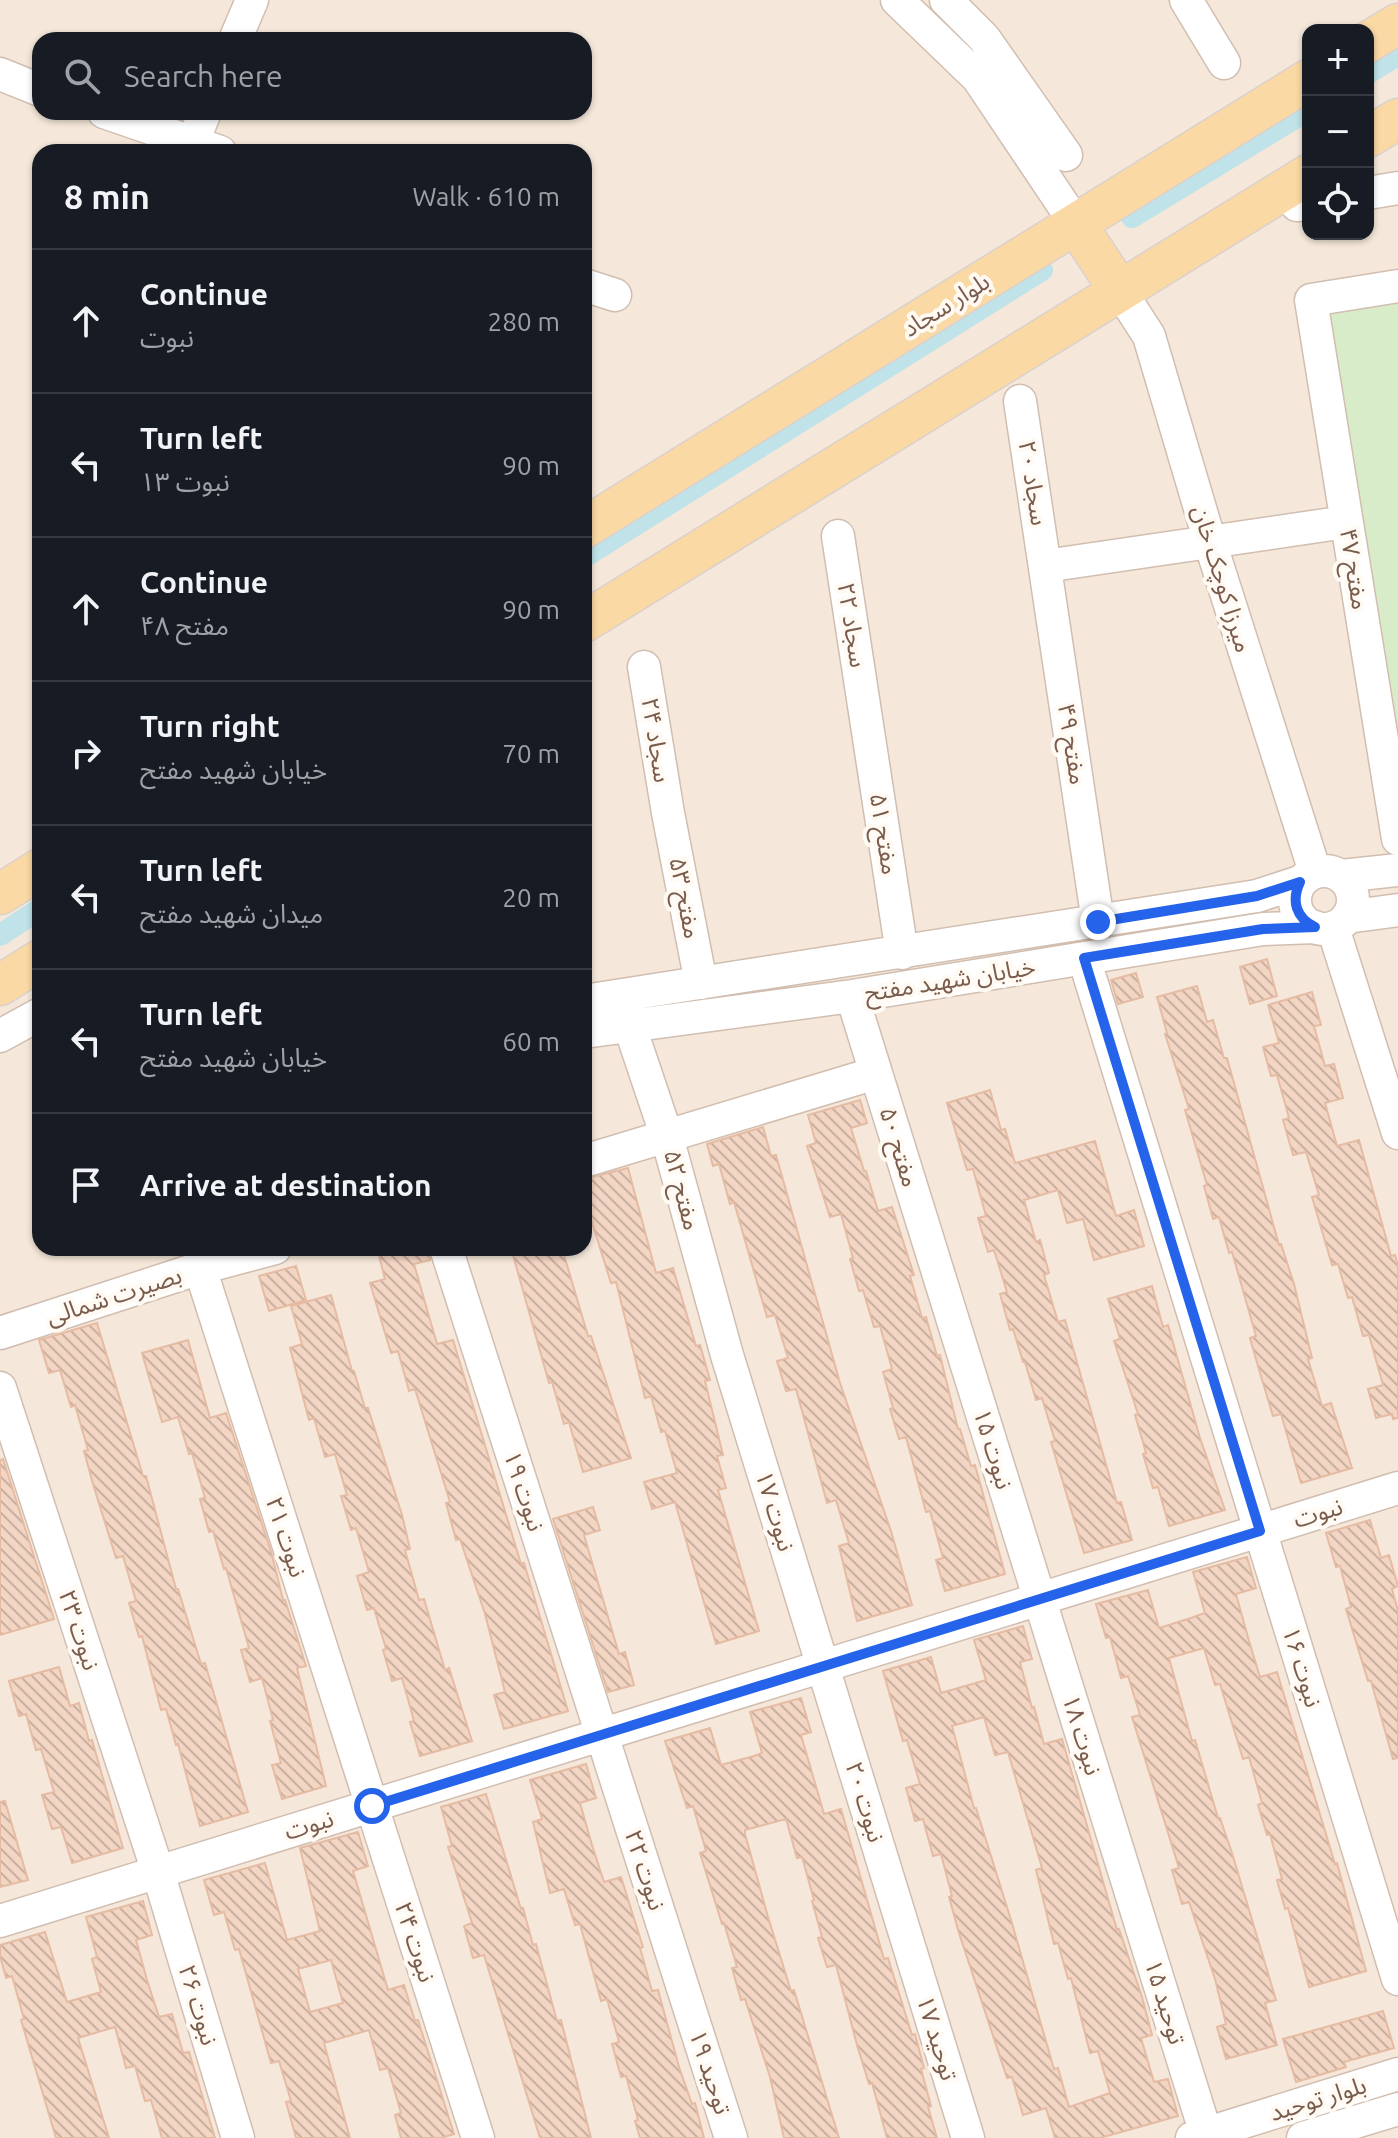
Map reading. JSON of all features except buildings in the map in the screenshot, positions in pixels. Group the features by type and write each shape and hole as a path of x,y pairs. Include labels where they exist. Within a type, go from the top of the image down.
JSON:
{"main road":[{"path":"1374,38 1398,24"},
{"name":"بلوار سجاد","path":"592,523 1302,84"},
{"path":"1374,133 1398,119"},
{"path":"592,617 1120,291 1302,196"},
{"path":"1076,224 1120,291"},
{"path":"0,894 32,874"},
{"path":"0,985 32,965"}],"street":[{"path":"238,32 252,0"},
{"path":"897,0 978,78 1076,224"},
{"path":"946,0 984,38 1066,155"},
{"path":"1186,0 1224,63"},
{"path":"0,74 32,87"},
{"path":"126,120 190,144"},
{"path":"201,144 204,120"},
{"path":"1374,192 1398,188"},
{"name":"مفتح ۴۷","path":"1398,286 1311,300 1346,522 1390,744 1398,839"},
{"path":"592,288 615,295"},
{"name":"میرزا کوچک خان","path":"1120,291 1149,336 1210,542 1319,877"},
{"name":"سجاد ۲۰","path":"1020,401 1045,566"},
{"path":"1045,566 1346,522"},
{"name":"سجاد ۲۲","path":"838,536 866,714"},
{"name":"مفتح ۴۹","path":"1045,566 1098,922"},
{"name":"سجاد ۲۴","path":"644,667 668,813"},
{"name":"مفتح ۵۱","path":"866,714 902,953"},
{"name":"مفتح ۵۳","path":"668,813 701,983"},
{"name":"خیابان شهید مفتح","path":"592,1000 1257,896 1319,877 1398,870"},
{"path":"1319,877 1348,883 1353,900 1332,924 1306,923 1296,909 1296,891 1319,877"},
{"name":"خیابان شهید مفتح","path":"592,1031 852,996 1263,929 1332,924 1398,910"},
{"path":"1332,924 1398,1133"},
{"name":"نبوت ۱۶","path":"1084,958 1398,1979"},
{"name":"مفتح ۵۰","path":"852,996 946,1298"},
{"path":"0,1036 32,1018"},
{"name":"مفتح ۵۲","path":"630,1027 667,1137 727,1355"},
{"path":"592,1159 876,1073"},
{"name":"بصیرت شمالی","path":"0,1333 245,1256"},
{"name":"نبوت ۱۹","path":"449,1256 601,1735"},
{"name":"نبوت ۲۱","path":"200,1268 372,1806"},
{"name":"نبوت ۱۵","path":"946,1298 1039,1599"},
{"name":"نبوت ۱۷","path":"727,1355 823,1666"},
{"name":"نبوت ۲۳","path":"0,1388 158,1872"},
{"name":"نبوت","path":"0,1921 1398,1488"},
{"name":"نبوت ۱۸","path":"1039,1599 1124,1871"},
{"name":"نبوت ۲۰","path":"823,1666 907,1938"},
{"name":"نبوت ۲۲","path":"601,1735 689,2006"},
{"name":"نبوت ۲۴","path":"372,1806 478,2138"},
{"name":"توحید ۱۵","path":"1124,1871 1199,2136"},
{"name":"نبوت ۲۶","path":"158,1872 238,2138"},
{"name":"توحید ۱۷","path":"907,1938 968,2138"},
{"name":"توحید ۱۹","path":"689,2006 731,2138"},
{"name":"بلوار توحید","path":"1199,2136 1398,2074"},
{"name":"بلوار توحید","path":"1303,2138 1398,2109"}],"shaded area":[{"path":"0,0 1398,0 1398,2138 0,2138"}],"green space":[{"path":"1398,296 1398,728 1390,729 1322,308"}],"waterway":[{"path":"1374,69 1398,55"},
{"path":"1132,217 1302,114"},
{"path":"592,552 1042,270"},
{"path":"0,935 32,914"}],"route":[{"path":"372,1806 1260,1531 1084,958 1263,929 1315,927 1306,923 1296,909 1296,891 1300,882 1257,896 1098,922"}]}
